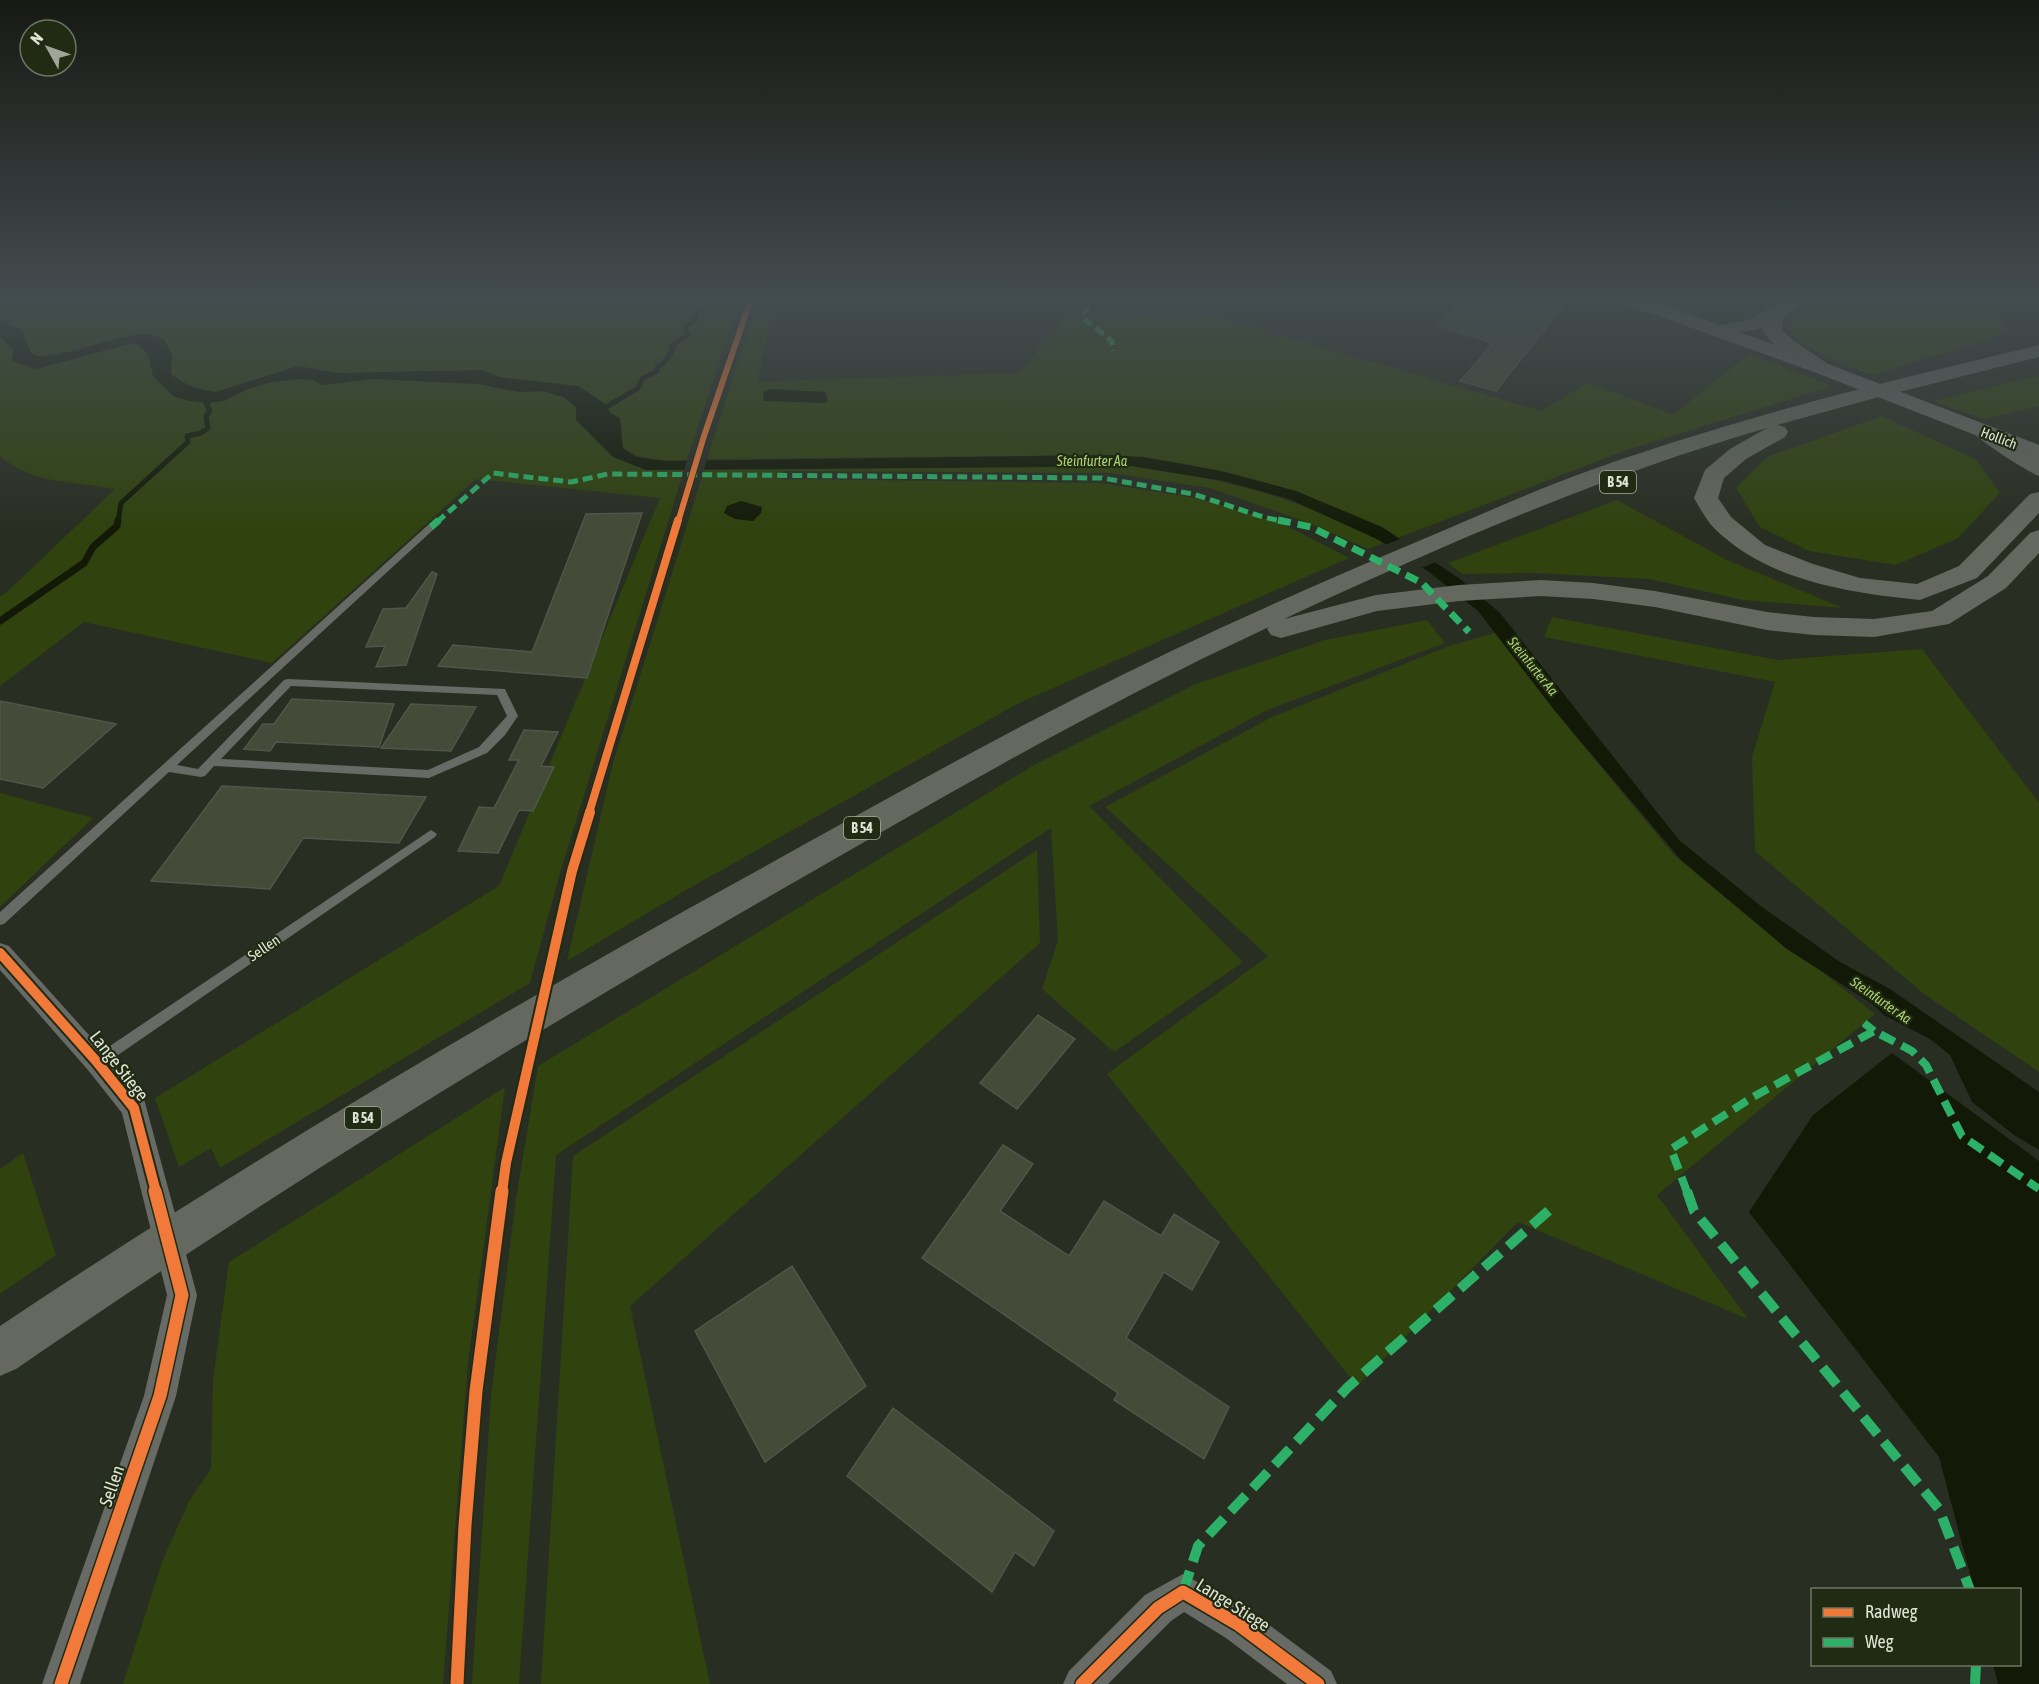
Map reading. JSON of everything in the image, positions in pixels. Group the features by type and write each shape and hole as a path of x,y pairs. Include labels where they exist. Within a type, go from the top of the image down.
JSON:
{"highway":[{"name":"B 54","path":"0,1353 98,1285 232,1199 494,1037 592,979 895,809 1135,680 1357,577 1589,479 1722,434 1939,375"},
{"name":"B 54","path":"1455,535 1524,516 1629,478 1780,430 1980,375"},
{"path":"1780,430 1738,454 1713,475 1706,498 1722,522 1756,550 1804,570 1858,586 1920,592 1968,572 2039,499"},
{"path":"1985,433 2013,449 2039,470"},
{"path":"1135,680 1283,629 1376,603 1458,592 1541,588 1593,591 1655,599 1767,621 1815,626 1874,628 1939,618 1997,582 2039,538"}],"main road":[{"name":"Hollich","path":"1838,375 2039,453"}],"street":[{"name":"Lange Stiege","path":"0,952 98,1062 134,1108 182,1295"},
{"name":"Sellen","path":"61,1684 160,1396 182,1295"},
{"name":"Lange Stiege","path":"1082,1684 1158,1608 1184,1592 1239,1625 1318,1684"}],"lane":[{"path":"0,920 431,527"},
{"path":"166,768 201,773 211,762 288,682 501,692 513,716 483,750 429,774 211,762"},
{"name":"Sellen","path":"98,1062 431,834"}],"green space":[{"path":"0,375 153,375 207,403 229,399 248,389 271,382 299,379 313,380 322,385 374,379 478,384 519,392 544,391 565,398 576,407 576,420 646,470 684,470 558,880 530,983 220,1168 211,1148 179,1167 155,1098 499,886 660,498 476,479 272,663 84,622 0,686 0,596 6,593 115,489 41,477 13,465 0,456"},
{"path":"172,375 271,375 216,392 186,386"},
{"path":"496,375 715,375 687,460 638,456 623,448 620,436 622,425 544,383 498,377"},
{"path":"734,375 759,375 757,382 973,375 1416,375 1542,411 1588,382 1673,415 1723,375 1802,375 1832,386 1624,451 1398,538 1359,518 1308,497 1252,479 1194,466 1136,457 1107,455 707,459"},
{"path":"2039,376 2039,406 1984,419 1932,401"},
{"path":"1882,416 1977,460 2000,493 1958,538 1896,565 1809,551 1760,527 1736,488 1767,457"},
{"path":"1118,464 1177,473 1264,493 1319,512 1383,543 1368,549 1309,523 1210,488 1110,473 783,471 781,479 1100,483 1197,498 1283,524 1349,558 1019,703 686,890 567,961 613,763 704,470"},
{"path":"1617,500 1727,560 1843,608 1743,600 1649,579 1535,573 1462,574 1448,563"},
{"path":"1552,617 1778,660 1922,649 2039,803 2039,1072 1924,994 1755,851 1752,757 1775,682 1544,637"},
{"path":"1427,620 1445,643 1265,711 1089,806 1243,962 1114,1052 1042,989 1058,940 1051,828 556,1155 519,1684 472,1684 491,1396 516,1199 538,1066 1034,765 1196,684 1325,640"},
{"path":"1495,633 1571,731 1674,855 1787,949 1816,967 1875,1014 1657,1195 1748,1319 1518,1222 1357,1386 1107,1074 1268,956 1105,807 1272,717 1449,646"},
{"path":"0,793 93,818 0,907"},
{"path":"1037,850 1040,943 630,1306 710,1684 541,1684 573,1156"},
{"path":"505,1087 468,1363 443,1684 123,1684 162,1562 189,1501 211,1469 213,1380 229,1262"},
{"path":"23,1153 56,1255 0,1294 0,1169"}],"water":[{"name":"Steinfurter Aa","path":"172,375 192,386 216,392 271,375 493,375 578,386 607,405 610,413 620,418 623,448 636,457 666,461 1107,455 1143,457 1221,471 1296,491 1382,527 1460,579 1500,613 1679,840 1762,907 1840,962 1890,989 2039,1092 2039,1150 2014,1135 1972,1102 1950,1055 1930,1039 1884,1015 1871,1003 1787,949 1681,860 1555,711 1478,611 1429,572 1379,540 1289,499 1224,481 1118,464 1049,467 646,470 613,457 576,420 576,407 565,398 544,391 519,392 478,384 374,379 322,385 313,380 299,379 271,382 248,389 224,401 207,403 173,396 153,376"},
{"path":"770,389 825,392 828,401 826,403 764,401 763,392"},
{"path":"741,501 762,507 761,513 753,521 735,519 724,513 727,506"},
{"path":"1892,1053 2039,1161 2039,1684 1998,1684 1993,1666 2021,1666 2021,1588 1974,1588 1939,1457 1749,1212 1813,1115"}],"pier":[{"path":"708,456 703,473 683,473 688,457"},
{"path":"1403,538 1438,561 1419,569 1382,546"}],"building":[{"path":"1466,375 1509,375 1496,391 1460,381"},
{"path":"642,513 587,678 438,666 453,645 532,652 586,514"},
{"path":"432,572 437,574 406,665 376,667 385,646 366,647 383,609 406,608"},
{"path":"292,699 394,704 379,747 276,742 270,751 244,749 263,724 274,724"},
{"path":"0,701 116,724 43,788 0,779"},
{"path":"411,704 476,707 451,751 381,748"},
{"path":"524,730 558,732 541,766 554,767 533,811 519,810 498,853 458,851 479,807 494,808 519,760 509,760"},
{"path":"222,786 426,797 399,843 303,838 270,889 151,881"},
{"path":"1038,1015 1075,1039 1017,1109 980,1083"},
{"path":"1003,1145 1033,1164 1000,1211 1069,1256 1104,1201 1161,1236 1174,1214 1219,1242 1192,1290 1164,1272 1126,1338 1229,1407 1204,1459 1114,1400 1118,1393 922,1258"},
{"path":"792,1266 866,1386 765,1462 695,1331"},
{"path":"893,1408 1054,1531 1034,1566 1015,1552 992,1592 847,1476"}],"waterway":[{"path":"599,409 603,409 638,388 643,378 650,375"},
{"path":"118,522 121,503 188,442 187,436 201,433 208,428 206,417 210,410 206,404 213,397"},
{"path":"0,621 84,563 93,547 117,526 118,520"}],"marked path":[{"path":"431,527 493,473 571,482 608,474 1102,478 1193,494 1263,517 1311,527 1422,583 1469,632"},
{"path":"1864,1023 1874,1031"},
{"path":"1969,1588 1939,1509 1694,1211 1671,1149 1753,1097 1874,1031 1912,1051 1926,1065 1962,1136 2039,1189"},
{"path":"1183,1592 1198,1546 1348,1387 1554,1206"},
{"path":"1975,1684 1976,1666"}],"cycle path":[{"path":"457,1684 465,1525 476,1391 506,1163 572,871 704,436 725,375"},
{"path":"0,953 97,1062 134,1108 182,1295 160,1396 61,1684"},
{"path":"1082,1684 1158,1608 1183,1592 1239,1625 1318,1684"}]}
